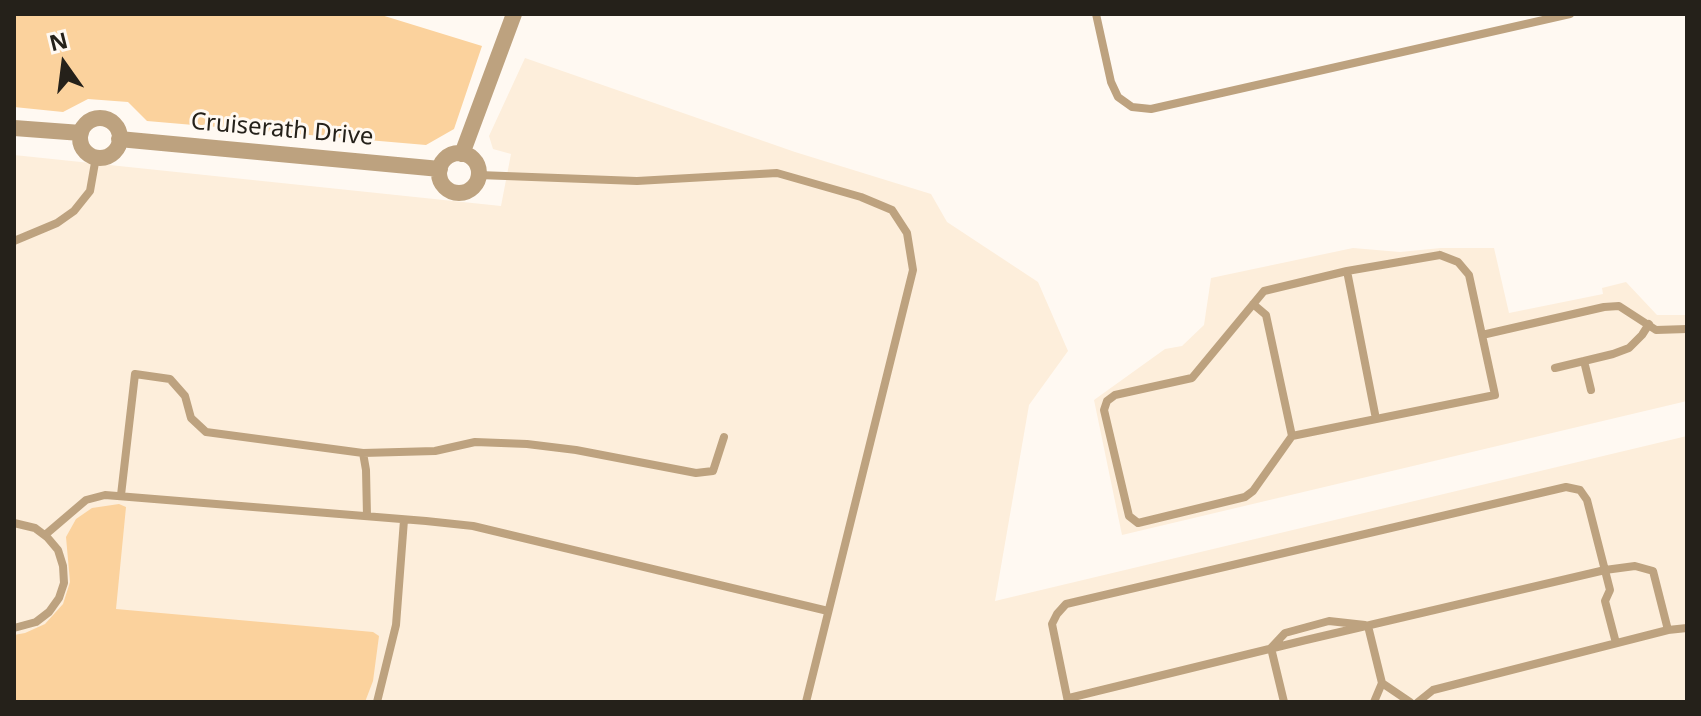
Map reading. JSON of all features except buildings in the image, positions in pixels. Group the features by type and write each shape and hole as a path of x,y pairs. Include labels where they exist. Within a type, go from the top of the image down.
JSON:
{"street":[{"path":"462,154 492,81 514,14"},
{"path":"102,118 117,128 118,146 109,156 90,155 81,145 81,133 87,123 102,118"},
{"path":"14,128 81,133"},
{"name":"Cruiserath Drive","path":"119,139 440,169"},
{"path":"462,154 476,163 479,175 469,191 456,193 441,182 440,169 446,159 462,154"}],"lane":[{"path":"1096,14 1111,82 1118,97 1132,107 1151,109 1570,14"},
{"path":"14,241 57,223 74,211 90,191 96,157"},
{"path":"479,175 637,181 777,173 861,197 892,210 907,233 913,270 806,702"},
{"path":"1440,255 1458,262 1469,275 1495,395 1292,436 1253,491 1245,497 1138,523 1129,516 1104,410 1107,401 1115,395 1192,378 1253,304 1264,291 1347,271 1440,255"},
{"path":"1347,271 1376,419"},
{"path":"1253,304 1266,315 1292,436"},
{"path":"1482,335 1619,306 1653,327 1687,329"},
{"path":"1555,368 1629,348 1653,327"},
{"path":"1584,361 1591,390"},
{"path":"121,495 135,374 170,379 185,396 191,418 206,432 363,453 435,451 475,442 527,444 696,473 713,471 724,437"},
{"path":"363,453 367,516"},
{"path":"1616,643 1605,601 1610,590 1605,570 1587,500 1580,490 1566,487 1066,604 1052,624 1068,700 1271,648 1605,570 1635,566 1653,571 1668,630"},
{"path":"45,535 86,500 105,495 473,526 828,611"},
{"path":"377,702 396,625 404,520"},
{"path":"14,523 35,528 58,550 64,583 59,598 49,612 36,622 14,628"},
{"path":"1271,648 1285,633 1329,621 1368,626"},
{"path":"1368,626 1382,683 1374,702"},
{"path":"1418,702 1433,690 1668,630 1687,628"},
{"path":"1271,648 1284,702"},
{"path":"1382,683 1410,702"}],"shaded area":[{"path":"14,14 378,14 482,46 454,129 426,145 147,121 128,102 88,99 63,112 14,107"},
{"path":"525,58 795,152 931,194 947,222 1038,282 1068,351 1029,405 995,601 1687,436 1687,702 14,702 14,155 501,206 511,154 493,149 489,136"},
{"path":"1353,248 1400,252 1494,248 1509,313 1603,294 1602,288 1626,282 1657,315 1687,315 1687,401 1122,535 1094,400 1165,349 1182,346 1204,325 1211,278"},
{"path":"119,504 126,507 116,609 373,632 379,636 373,681 365,702 14,700 14,635 45,624 63,604 70,582 66,537 76,519 92,508"}]}
